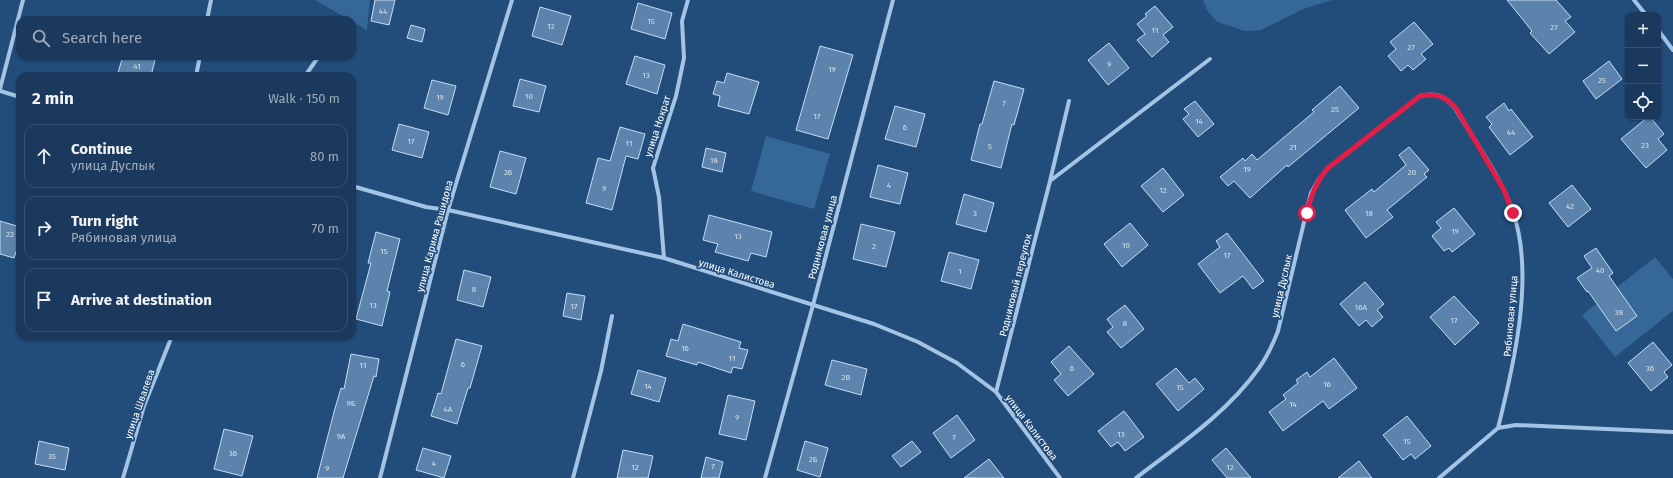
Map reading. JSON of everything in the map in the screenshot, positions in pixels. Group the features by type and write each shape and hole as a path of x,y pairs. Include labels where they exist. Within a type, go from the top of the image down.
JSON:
{"street":[{"path":"19,16 23,0"},
{"path":"208,16 211,0"},
{"name":"улица Карима Рашидова","path":"380,478 448,210 512,0"},
{"name":"улица Нократ","path":"664,258 659,196 653,168 676,96 684,58 682,20 688,0"},
{"name":"Родниковая улица","path":"765,478 813,305 893,0"},
{"path":"1634,0 1644,12"},
{"path":"16,27 0,90 16,96"},
{"path":"1661,34 1673,50"},
{"path":"1050,181 1210,59"},
{"path":"197,72 199,60"},
{"path":"308,72 316,60"},
{"name":"Рябиновая улица","path":"1428,94 1442,96 1456,108 1504,190 1513,213 1519,238 1522,264 1522,290 1513,367 1498,428"},
{"name":"улица Дуслык","path":"1136,478 1203,426 1245,385 1259,368 1270,350 1278,331 1311,194 1319,179 1328,168 1420,96 1428,94"},
{"name":"Родниковый переулок","path":"996,392 1070,101"},
{"name":"улица Калистова","path":"356,187 426,207 448,210 664,258 874,324 918,342 957,363 996,392 1060,478"},
{"path":"572,478 601,371 612,316"},
{"name":"улица Швалева","path":"123,478 144,406 170,340"},
{"path":"1439,478 1498,428 1516,425 1673,432"}],"shaded area":[{"path":"315,0 370,0 367,30 356,24 356,16 343,16"},
{"path":"1203,0 1332,0 1303,9 1261,30 1245,31 1217,22 1207,10"},
{"path":"766,136 830,154 814,209 751,191"},
{"path":"1655,257 1673,279 1673,311 1615,357 1582,315"}],"building":[{"path":"375,0 395,0 389,25 371,21"},
{"path":"1507,0 1556,0 1571,17 1565,21 1575,32 1549,54 1530,33 1532,31"},
{"path":"638,3 672,13 665,39 631,29"},
{"path":"1155,6 1173,27 1163,35 1169,42 1152,57 1137,40 1145,34 1137,24 1147,16 1145,14"},
{"path":"540,7 571,16 562,45 532,36"},
{"path":"1414,22 1433,44 1421,54 1426,59 1413,70 1408,65 1401,71 1388,56 1396,49 1390,42"},
{"path":"411,25 425,29 422,42 407,38"},
{"path":"1109,43 1129,68 1108,85 1088,60"},
{"path":"820,46 853,55 828,139 796,130"},
{"path":"635,56 665,65 657,94 626,84"},
{"path":"122,60 155,60 152,72 118,72"},
{"path":"1609,61 1622,79 1596,99 1583,81"},
{"path":"727,73 759,82 749,114 718,106 720,96 713,94 717,81 724,83"},
{"path":"520,79 546,86 539,112 513,106"},
{"path":"432,80 456,86 448,115 424,108"},
{"path":"994,81 1024,89 1014,125 1012,124 1001,168 971,160 980,124 982,124"},
{"path":"1340,86 1359,108 1288,167 1287,165 1250,198 1234,181 1228,186 1220,177 1243,158 1245,161 1252,154 1257,160 1314,112 1312,110"},
{"path":"1195,101 1214,124 1198,137 1183,119 1189,114 1184,109"},
{"path":"1504,103 1509,111 1511,109 1533,137 1510,155 1489,127 1492,124 1486,117"},
{"path":"895,106 925,114 916,147 885,139"},
{"path":"1644,120 1652,120 1664,134 1658,139 1667,150 1646,168 1621,139"},
{"path":"399,124 429,132 422,158 392,150"},
{"path":"620,127 645,134 638,159 626,156 612,210 586,203 598,158 610,161"},
{"path":"1409,147 1429,170 1424,174 1427,177 1387,210 1393,217 1366,238 1345,210 1372,189 1374,192 1406,165 1399,155"},
{"path":"706,148 726,153 722,172 702,167"},
{"path":"500,151 526,158 516,194 490,187"},
{"path":"878,165 908,173 900,204 870,197"},
{"path":"1163,168 1184,195 1163,212 1141,186"},
{"path":"1572,185 1591,209 1568,227 1549,203"},
{"path":"964,194 994,203 986,232 956,224"},
{"path":"1454,208 1475,234 1452,252 1449,248 1444,251 1432,236 1441,228 1436,222"},
{"path":"709,215 772,232 766,257 751,253 748,261 715,252 718,244 703,240"},
{"path":"0,221 16,226 16,252 14,258 0,254"},
{"path":"1130,223 1148,245 1122,267 1104,244"},
{"path":"861,224 895,232 886,267 853,259"},
{"path":"376,232 400,239 387,291 390,292 382,326 356,319 371,263 368,263"},
{"path":"1227,233 1264,281 1253,289 1243,276 1220,293 1198,264 1220,247 1216,241"},
{"path":"1596,248 1613,273 1609,276 1637,316 1616,331 1577,278 1592,268 1584,256"},
{"path":"949,252 979,260 971,289 941,281"},
{"path":"464,270 491,277 483,307 457,300"},
{"path":"1365,282 1384,304 1377,310 1383,317 1372,327 1366,320 1359,326 1340,304"},
{"path":"567,293 585,296 581,320 563,316"},
{"path":"1454,296 1479,323 1455,345 1430,317"},
{"path":"1125,305 1144,329 1121,348 1107,332 1113,327 1107,319"},
{"path":"683,324 741,342 739,348 748,350 742,369 733,367 731,373 698,362 697,365 666,356 671,339 678,341"},
{"path":"456,339 482,346 470,388 468,388 457,424 431,416 438,393 441,394"},
{"path":"1653,342 1672,365 1664,372 1668,377 1651,391 1628,363"},
{"path":"1069,346 1094,374 1068,396 1054,380 1061,374 1051,362"},
{"path":"351,354 379,359 376,377 374,376 343,478 317,478 341,388 344,389"},
{"path":"1334,358 1357,388 1329,409 1323,401 1283,431 1269,412 1286,399 1283,395 1298,383 1296,380 1307,372 1310,377"},
{"path":"832,360 867,369 861,395 825,385"},
{"path":"1176,368 1189,383 1195,378 1204,389 1178,411 1156,384"},
{"path":"638,370 666,378 659,402 631,394"},
{"path":"728,395 755,401 746,440 719,434"},
{"path":"1124,411 1144,437 1125,451 1118,442 1111,447 1098,431"},
{"path":"957,415 975,440 951,458 933,433"},
{"path":"1407,416 1431,446 1415,459 1411,454 1403,460 1383,435"},
{"path":"224,429 253,436 242,476 214,469"},
{"path":"39,441 69,448 65,470 35,464"},
{"path":"805,441 828,448 820,477 797,470"},
{"path":"912,441 921,452 901,467 892,456"},
{"path":"423,448 451,456 444,478 416,470"},
{"path":"1226,448 1251,478 1227,478 1212,460"},
{"path":"623,450 653,456 648,478 617,478"},
{"path":"706,457 723,462 719,478 701,478"},
{"path":"989,459 1004,478 964,478"},
{"path":"1359,461 1372,478 1338,478"}],"route":[{"path":"1307,213 1311,194 1319,179 1328,168 1420,96 1428,94 1442,96 1456,108 1504,190 1513,213"}]}
